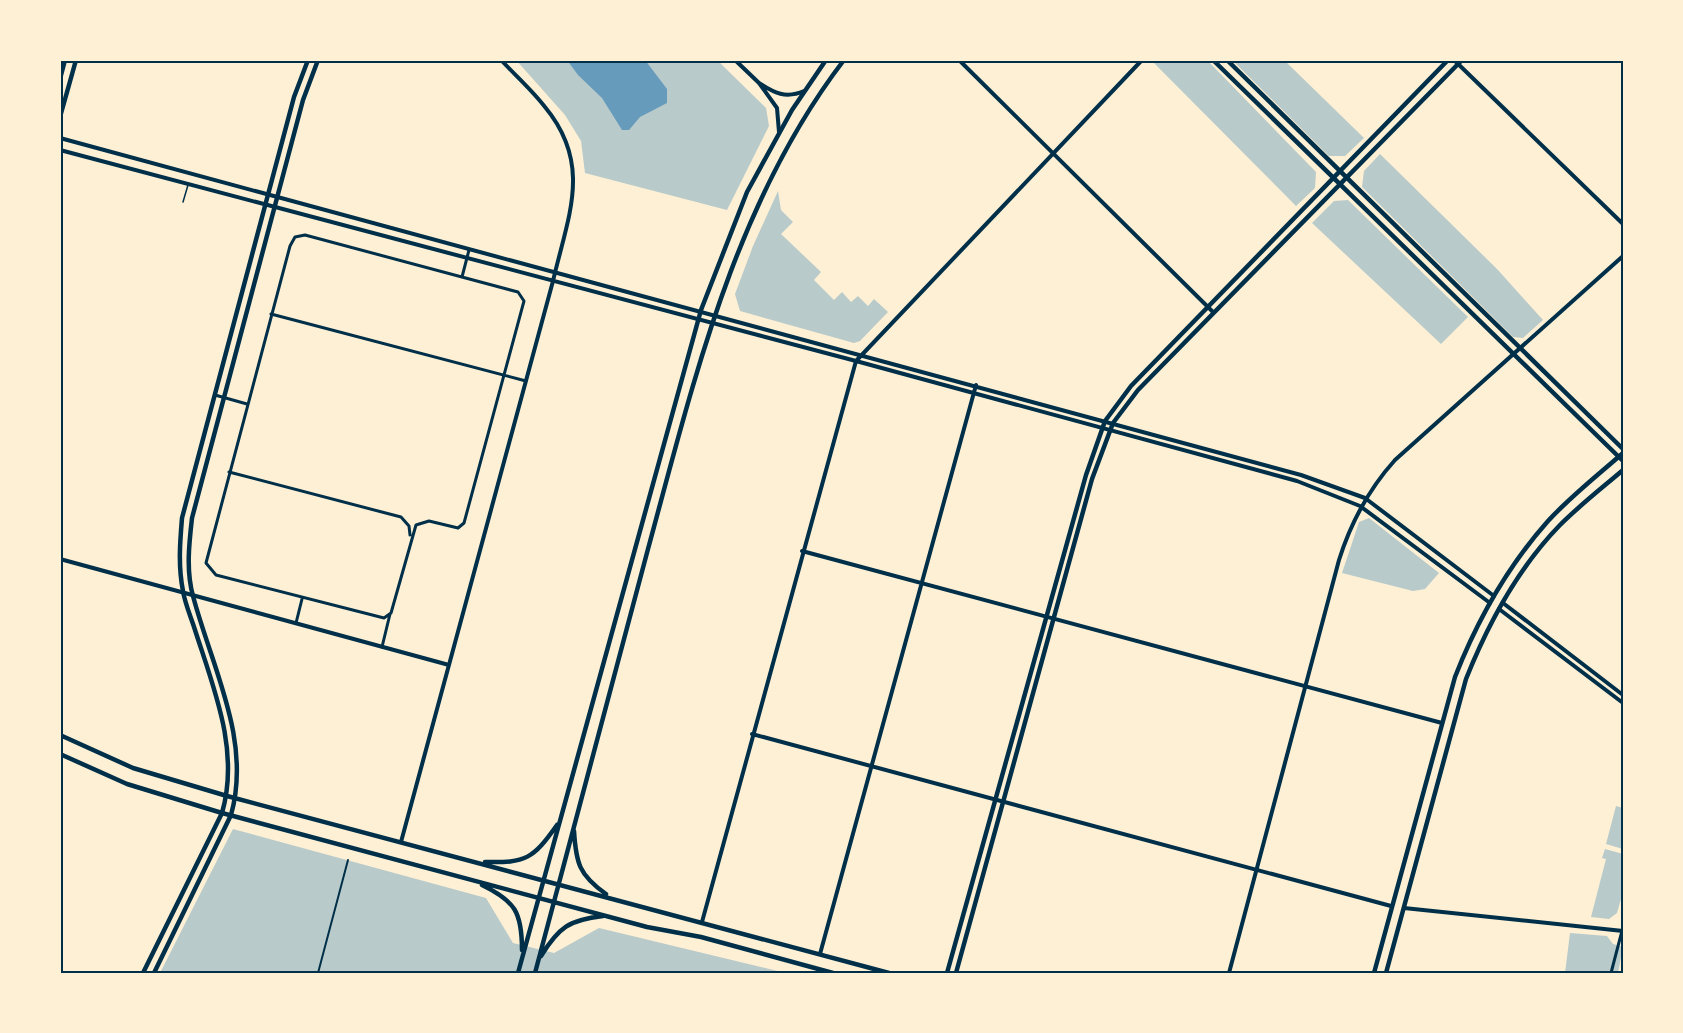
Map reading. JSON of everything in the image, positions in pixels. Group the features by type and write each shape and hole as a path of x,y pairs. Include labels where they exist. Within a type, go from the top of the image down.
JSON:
{"main road":[{"path":"60,79 65,60"},
{"path":"60,117 76,60"},
{"path":"143,973 222,813 227,796 228,747 220,704 183,592 179,557 182,518 294,97 308,60"},
{"path":"154,973 231,815 236,799 237,748 228,705 193,594 188,556 192,519 303,100 318,60"},
{"path":"518,973 701,310 747,192 779,134 826,60"},
{"path":"535,973 714,314 761,200 800,124 844,60"},
{"path":"1212,60 1513,355 1622,455"},
{"path":"1227,60 1519,348 1622,455"},
{"path":"947,973 1086,475 1105,421 1131,386 1448,60"},
{"path":"956,973 1092,478 1113,423 1138,390 1340,185 1458,61"},
{"path":"1374,973 1455,677 1471,636 1530,542 1550,519 1622,455"},
{"path":"1386,973 1466,679 1498,609 1559,527 1623,470"},
{"path":"60,735 133,768 236,799 544,879 889,973"},
{"path":"60,754 127,784 222,813 647,927 701,937 833,973"},
{"path":"476,862 514,863 529,857 543,845 560,821"},
{"path":"574,824 575,852 581,871 591,884 611,897"},
{"path":"471,880 505,896 516,909 522,928 522,957"},
{"path":"538,961 554,935 567,924 583,918 606,916"}],"street":[{"path":"401,842 553,281 574,192 574,169 569,145 545,106 501,60"},
{"path":"735,60 759,83 777,108 779,134"},
{"path":"959,60 1213,312"},
{"path":"702,922 856,361 1142,60"},
{"path":"1458,61 1623,224"},
{"path":"759,83 787,96 805,91"},
{"path":"60,138 1301,474 1365,498 1494,596"},
{"path":"60,150 856,361 1297,481 1360,506 1490,603"},
{"path":"382,646 391,613 410,540 414,528 420,522 429,521 458,528 464,523 524,301 518,292 300,235 290,246 271,314 206,558 208,568 216,575 380,619 391,613"},
{"path":"462,277 469,250"},
{"path":"1229,973 1339,560 1360,506 1395,459 1623,255"},
{"path":"271,314 526,381"},
{"path":"820,954 976,385"},
{"path":"215,395 247,404"},
{"path":"229,472 401,517 409,526 410,540"},
{"path":"802,551 1054,616 1442,723"},
{"path":"60,559 449,665"},
{"path":"296,623 302,598"},
{"path":"1503,603 1623,695"},
{"path":"1498,609 1623,704"},
{"path":"752,734 1391,906"},
{"path":"318,973 348,860"},
{"path":"1403,908 1623,929 1611,973"}],"lane":[{"path":"183,202 188,184"}],"shaded area":[{"path":"516,60 717,60 766,108 769,126 727,210 585,173 581,141 565,115"},
{"path":"1207,60 1316,172 1315,188 1296,206 1152,61"},
{"path":"1232,60 1284,60 1364,138 1345,156 1329,156"},
{"path":"1380,154 1497,269 1543,320 1523,338 1513,337 1362,187 1364,171"},
{"path":"778,191 781,210 793,222 781,234 821,272 814,280 834,300 842,292 851,302 858,296 868,306 874,299 888,312 860,341 854,343 740,311 735,294 753,246"},
{"path":"1348,200 1468,317 1441,344 1312,223 1334,201"},
{"path":"1369,518 1439,573 1425,589 1413,591 1342,573 1359,522"},
{"path":"1616,806 1623,808 1623,849 1606,844"},
{"path":"233,829 486,898 513,943 554,953 599,928 786,973 160,973"},
{"path":"1605,849 1623,854 1623,892 1617,913 1609,919 1591,917 1606,859 1602,858"},
{"path":"1570,933 1607,936 1613,944 1623,947 1618,973 1565,973"}],"water":[{"path":"567,60 645,60 667,89 667,103 640,117 629,130 622,130 602,98 578,75"}]}
